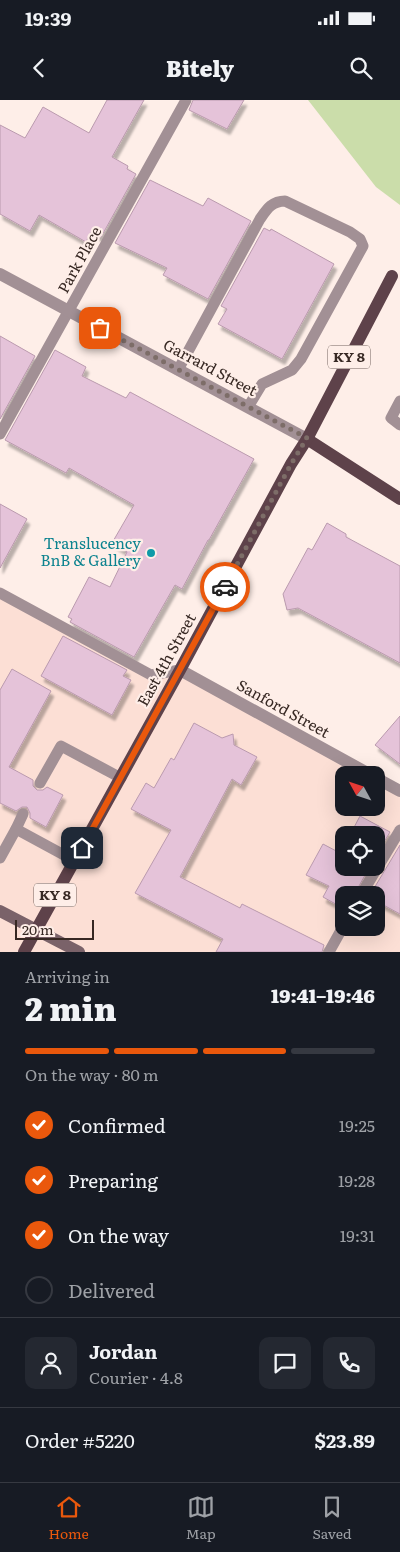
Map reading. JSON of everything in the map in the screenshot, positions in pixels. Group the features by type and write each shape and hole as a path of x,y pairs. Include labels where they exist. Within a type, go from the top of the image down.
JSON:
{"main road":[{"name":"East 4th Street","path":"24,952 307,438 392,276"},
{"name":"Garrard Street","path":"307,438 400,499"},
{"path":"0,912 79,952"}],"street":[{"name":"Garrard Street","path":"0,274 307,438"},
{"name":"Sanford Street","path":"180,670 355,766"},
{"path":"385,783 400,791"}],"lane":[{"name":"Park Place","path":"0,434 186,100"},
{"path":"178,370 267,208 277,201 285,201 350,232 360,239 363,246 301,359 292,370 262,384 248,407"},
{"path":"400,401 392,418 400,425"},
{"path":"0,593 151,675 180,670"},
{"path":"40,783 60,746 121,778"},
{"path":"0,858 23,814"},
{"path":"16,829 75,861"},
{"path":"366,886 400,830"},
{"path":"329,952 338,936"}],"shaded area":[{"path":"0,593 151,675 180,670 355,766 335,766 335,816 385,816 385,783 400,791 400,952 0,952"}],"green space":[{"path":"308,100 400,100 400,205 376,187"}],"building":[{"path":"107,100 144,100 112,157 128,166 127,169 136,174 101,237 91,232 86,242 39,215 30,231 0,214 0,125 25,138 43,107 89,133"},
{"path":"193,100 244,100 227,129 189,110"},
{"path":"150,180 203,206 208,198 251,221 208,299 163,275 167,268 115,243"},
{"path":"264,228 270,231 271,229 334,264 282,359 218,324 227,309 221,306"},
{"path":"0,336 35,356 0,419"},
{"path":"55,350 86,367 82,376 126,398 130,392 254,459 182,589 175,585 134,657 70,622 72,619 68,617 89,577 110,587 127,552 112,543 134,505 69,468 66,473 5,440"},
{"path":"0,504 27,519 0,568"},
{"path":"327,523 346,534 346,537 400,566 400,663 298,608 287,610 283,594 308,548 312,550"},
{"path":"63,636 127,670 123,676 131,680 112,715 41,676"},
{"path":"12,669 51,691 9,767 33,780 33,786 37,790 43,790 47,787 63,795 46,827 30,818 27,807 22,807 16,811 0,803 0,690"},
{"path":"400,716 400,764 375,745"},
{"path":"194,723 222,738 233,734 234,745 257,757 241,785 232,779 180,877 240,908 242,904 324,945 322,952 216,952 223,939 135,893 171,830 131,809 146,783 154,788 171,758 174,760"},
{"path":"360,816 379,826 355,826"},
{"path":"385,829 390,832 385,840"},
{"path":"323,844 335,850 335,876 365,876 359,886 335,886 335,904 323,897 329,886 306,875"},
{"path":"400,845 400,914 385,906 385,886 375,886 381,876 385,876 385,870"}],"way so far":[{"path":"100,328 307,438 225,587"}],"place":[{"name":"Translucency BnB & Gallery","path":"151,553"}],"route":[{"path":"82,848 225,587"}]}
